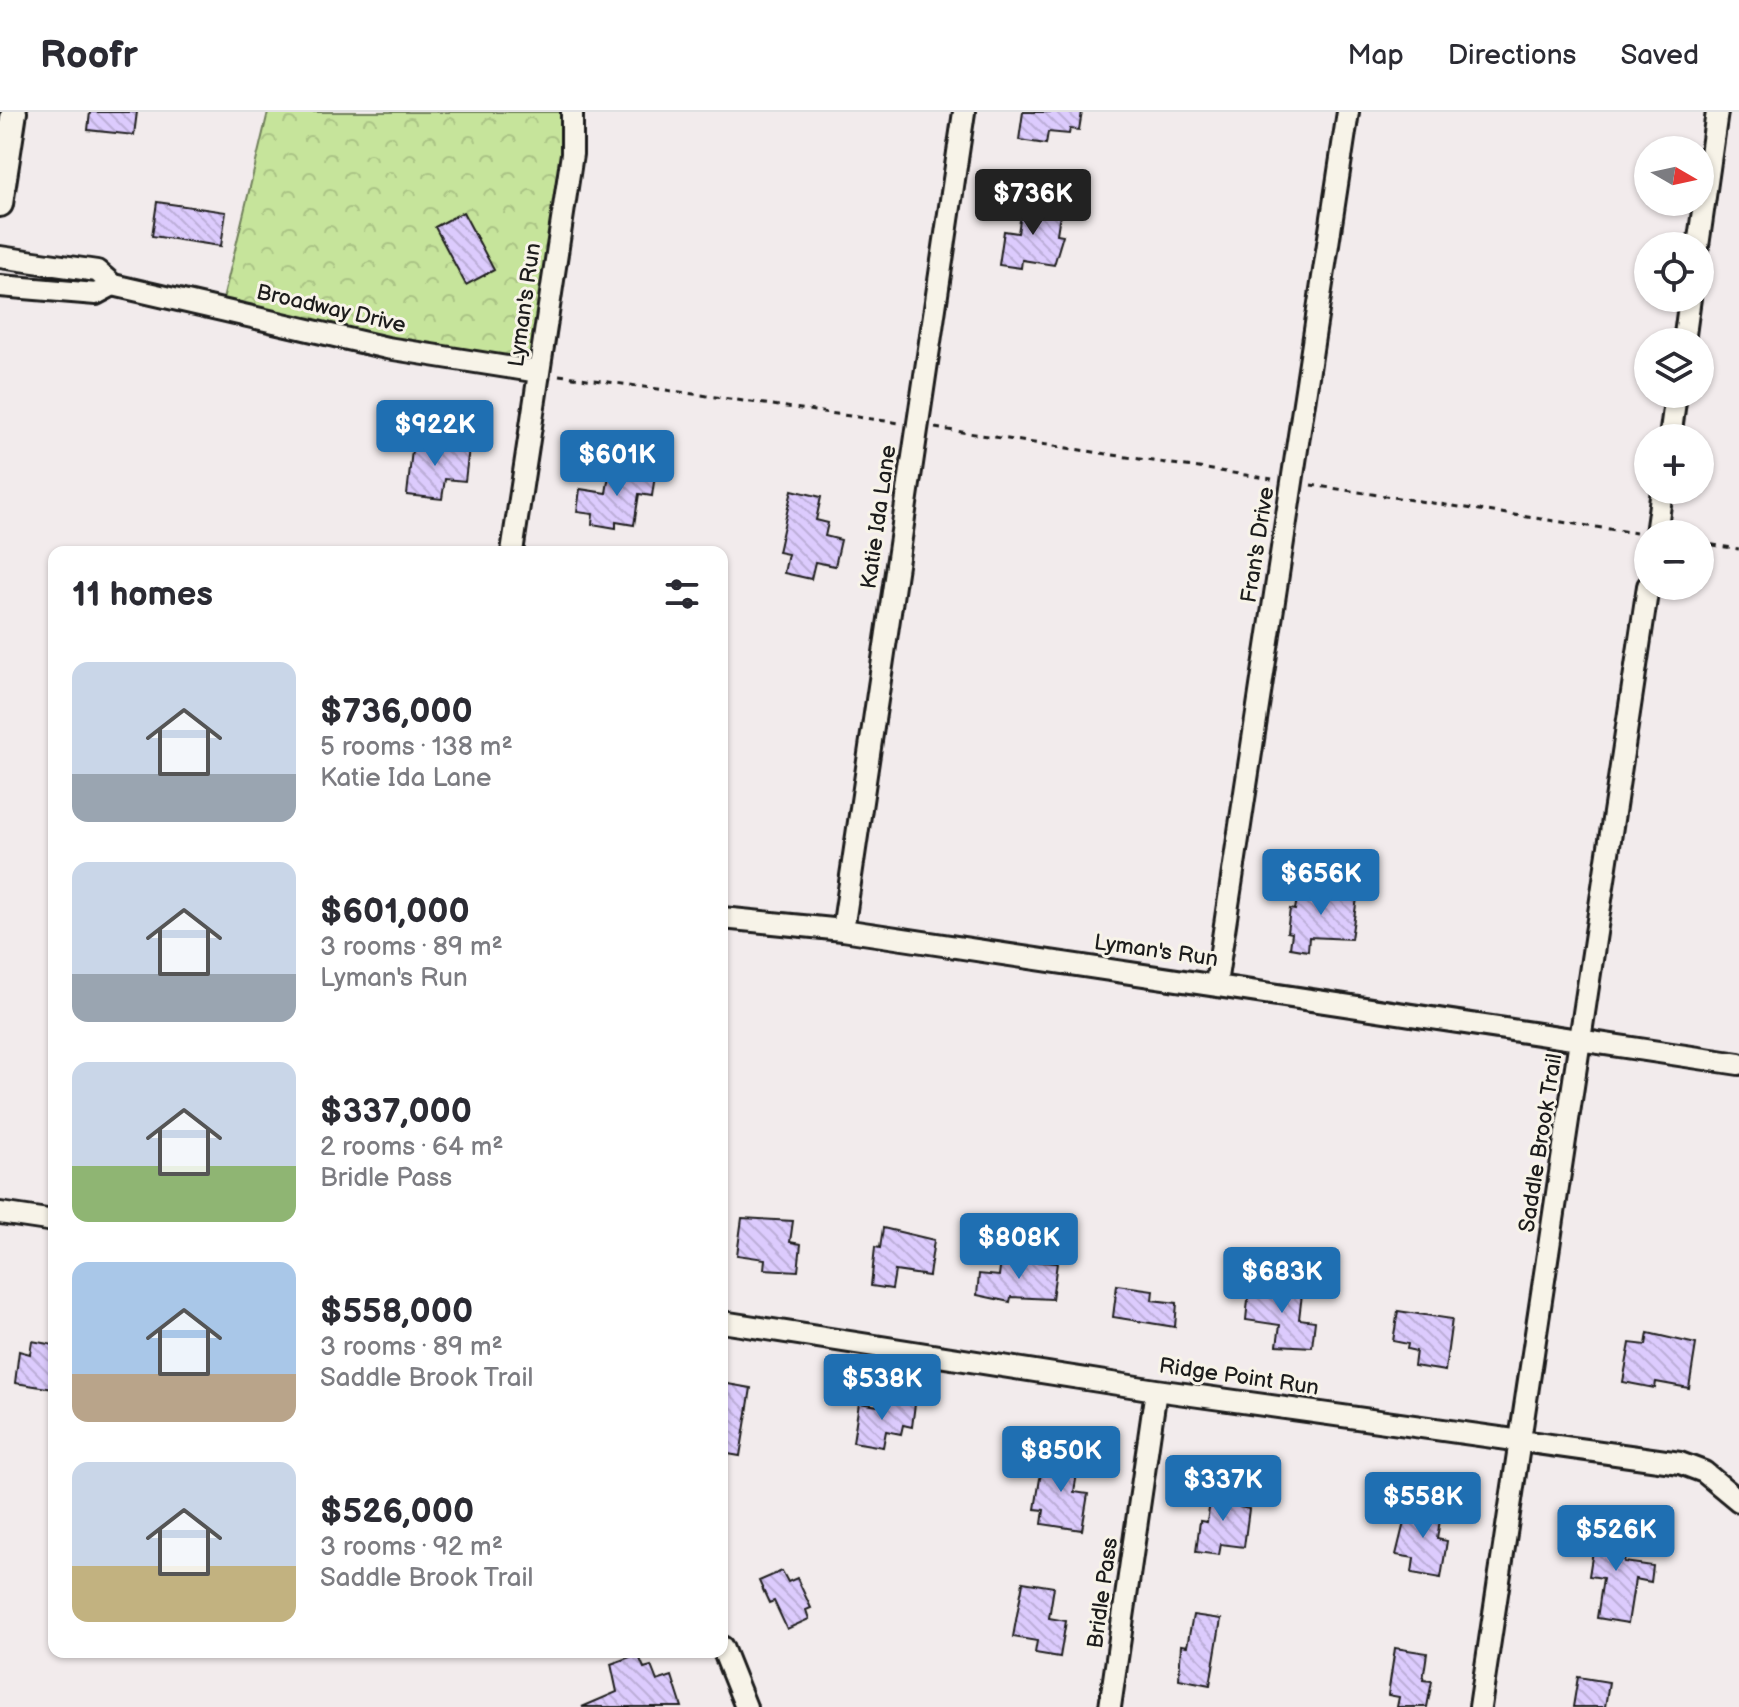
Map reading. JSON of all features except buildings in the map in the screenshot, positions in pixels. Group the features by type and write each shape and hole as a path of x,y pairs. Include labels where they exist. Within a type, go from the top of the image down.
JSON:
{"street":[{"path":"0,204 14,112"},
{"name":"Lyman's Run","path":"513,546 572,154 572,112"},
{"name":"Katie Ida Lane","path":"843,930 964,112"},
{"name":"Fran's Drive","path":"1216,984 1348,112"},
{"path":"1700,232 1717,112"},
{"name":"Broadway Drive","path":"0,257 97,271 113,285 387,348 539,372"},
{"name":"Broadway Drive","path":"0,286 96,294 113,285"},
{"name":"Saddle Brook Trail","path":"1480,1707 1646,600"},
{"name":"Lyman's Run","path":"728,919 843,930 1739,1064"},
{"path":"0,1213 48,1220"},
{"name":"Ridge Point Run","path":"728,1323 1156,1390 1680,1463 1704,1472 1739,1501"},
{"name":"Bridle Pass","path":"1110,1707 1156,1390"},
{"path":"726,1658 746,1707"}],"path":[{"path":"539,372 917,425 1634,533"},
{"path":"1714,545 1739,549"}],"green space":[{"path":"268,112 572,112 539,372 221,308"}]}
